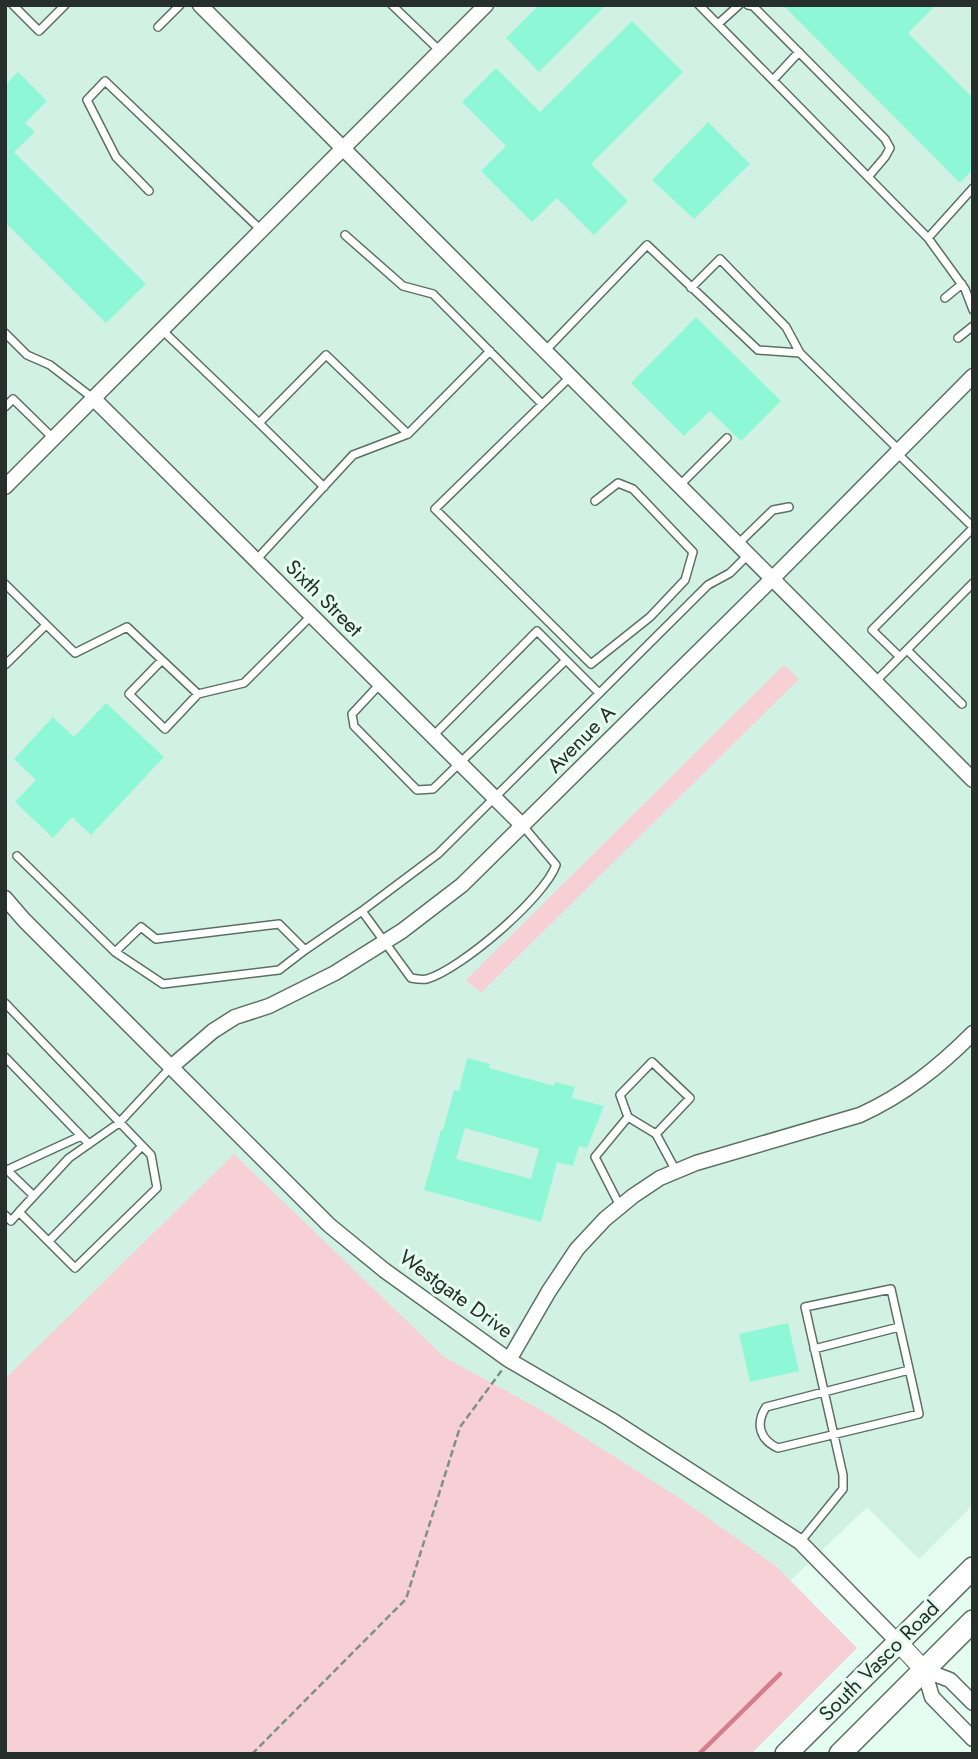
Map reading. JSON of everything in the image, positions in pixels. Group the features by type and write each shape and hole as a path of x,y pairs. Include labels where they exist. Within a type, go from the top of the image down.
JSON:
{"main road":[{"name":"South Vasco Road","path":"786,1754 973,1567"},
{"name":"South Vasco Road","path":"840,1754 973,1621"}],"street":[{"path":"200,5 973,780"},
{"path":"5,487 486,5"},
{"name":"Avenue A","path":"171,1067 213,1031 235,1017 269,1006 335,973 385,942 462,885 973,376"},
{"name":"Sixth Street","path":"94,399 523,826"},
{"name":"Westgate Drive","path":"5,898 329,1226 384,1270 509,1360 610,1419 800,1542 924,1670"},
{"path":"509,1360 549,1291 578,1249 605,1219 660,1178 696,1163 873,1109 910,1089 973,1033"},
{"path":"924,1670 950,1680 973,1703"},
{"path":"924,1670 932,1697 973,1739"}],"lane":[{"path":"13,5 39,31 65,5"},
{"path":"158,27 180,5"},
{"path":"393,5 440,51"},
{"path":"699,5 928,238 962,284 973,310"},
{"path":"718,24 739,5"},
{"path":"748,5 753,6 885,138 890,148 868,177"},
{"path":"772,80 799,52"},
{"path":"149,191 116,157 88,100 105,81 262,230"},
{"path":"928,238 973,188"},
{"path":"345,235 403,286 433,294 542,404"},
{"path":"544,351 647,245 758,350 800,353"},
{"path":"691,288 720,259 786,327 800,353 973,528 873,630 900,657"},
{"path":"945,298 962,284"},
{"path":"958,338 973,326"},
{"path":"162,330 324,486"},
{"path":"5,333 27,355 50,365 94,399"},
{"path":"256,560 353,455 408,434 490,351"},
{"path":"259,423 326,355 408,434"},
{"path":"570,377 435,509 591,664 650,617 685,580 692,552 633,489 618,483 595,501"},
{"path":"5,407 13,399 54,439"},
{"path":"679,486 727,438"},
{"path":"17,856 115,952 163,984 279,970 438,854 708,584 730,573 743,550 773,510 789,507"},
{"path":"875,682 973,583"},
{"path":"5,584 75,653 127,627 198,694"},
{"path":"162,660 129,694 165,729 198,694 244,683 311,615"},
{"path":"5,665 46,625"},
{"path":"433,736 537,631 599,694"},
{"path":"906,650 962,704"},
{"path":"380,684 352,714 354,726 417,790 433,789 566,660"},
{"path":"362,911 411,978 425,980 459,962 500,929 552,876 556,865 523,826"},
{"path":"115,952 141,927 156,939 279,923 305,950"},
{"path":"5,1003 151,1155 157,1188 75,1268 19,1212"},
{"path":"5,1057 89,1144"},
{"path":"656,1134 690,1098 652,1062 620,1095 628,1117 656,1134 676,1171"},
{"path":"7,1221 19,1212 69,1158 119,1122 171,1067"},
{"path":"620,1207 594,1157 628,1117"},
{"path":"34,1196 6,1171 81,1136"},
{"path":"49,1241 142,1146"},
{"path":"800,1542 843,1489 843,1475 834,1434 824,1391 814,1349 805,1307 891,1289 919,1413 834,1434 778,1448 764,1438 760,1431 759,1422 766,1407 824,1391 909,1370"},
{"path":"814,1349 899,1327"}],"path":[{"path":"252,1754 406,1600 460,1426 509,1360"}],"shaded area":[{"path":"5,5 973,5 973,1505 919,1559 867,1507 759,1611 5,1754"},
{"path":"784,665 799,679 481,993 466,980"},
{"path":"234,1154 444,1357 541,1410 681,1499 777,1567 857,1648 751,1754 5,1754 5,1379"}],"building":[{"path":"539,5 606,5 539,72 506,38"},
{"path":"783,5 936,5 908,33 973,98 973,169 960,183"},
{"path":"632,21 683,72 591,164 628,201 594,235 557,198 532,222 481,171 506,146 462,102 496,68 540,112"},
{"path":"18,72 47,101 25,123 35,132 14,152 146,284 106,323 5,222 5,85"},
{"path":"708,122 750,164 694,219 652,180"},
{"path":"696,317 781,401 741,441 710,411 684,436 631,383"},
{"path":"106,703 164,757 91,835 72,817 53,838 15,802 36,780 14,759 53,717 74,737"},
{"path":"467,1058 490,1064 489,1068 554,1086 555,1082 575,1087 572,1098 604,1106 587,1148 579,1146 573,1166 557,1162 541,1222 424,1190 454,1090 459,1091","holes":["465,1128 539,1149 531,1179 456,1159"]},
{"path":"788,1323 799,1371 750,1382 739,1334"}],"waterway":[{"path":"699,1754 780,1674"}]}
